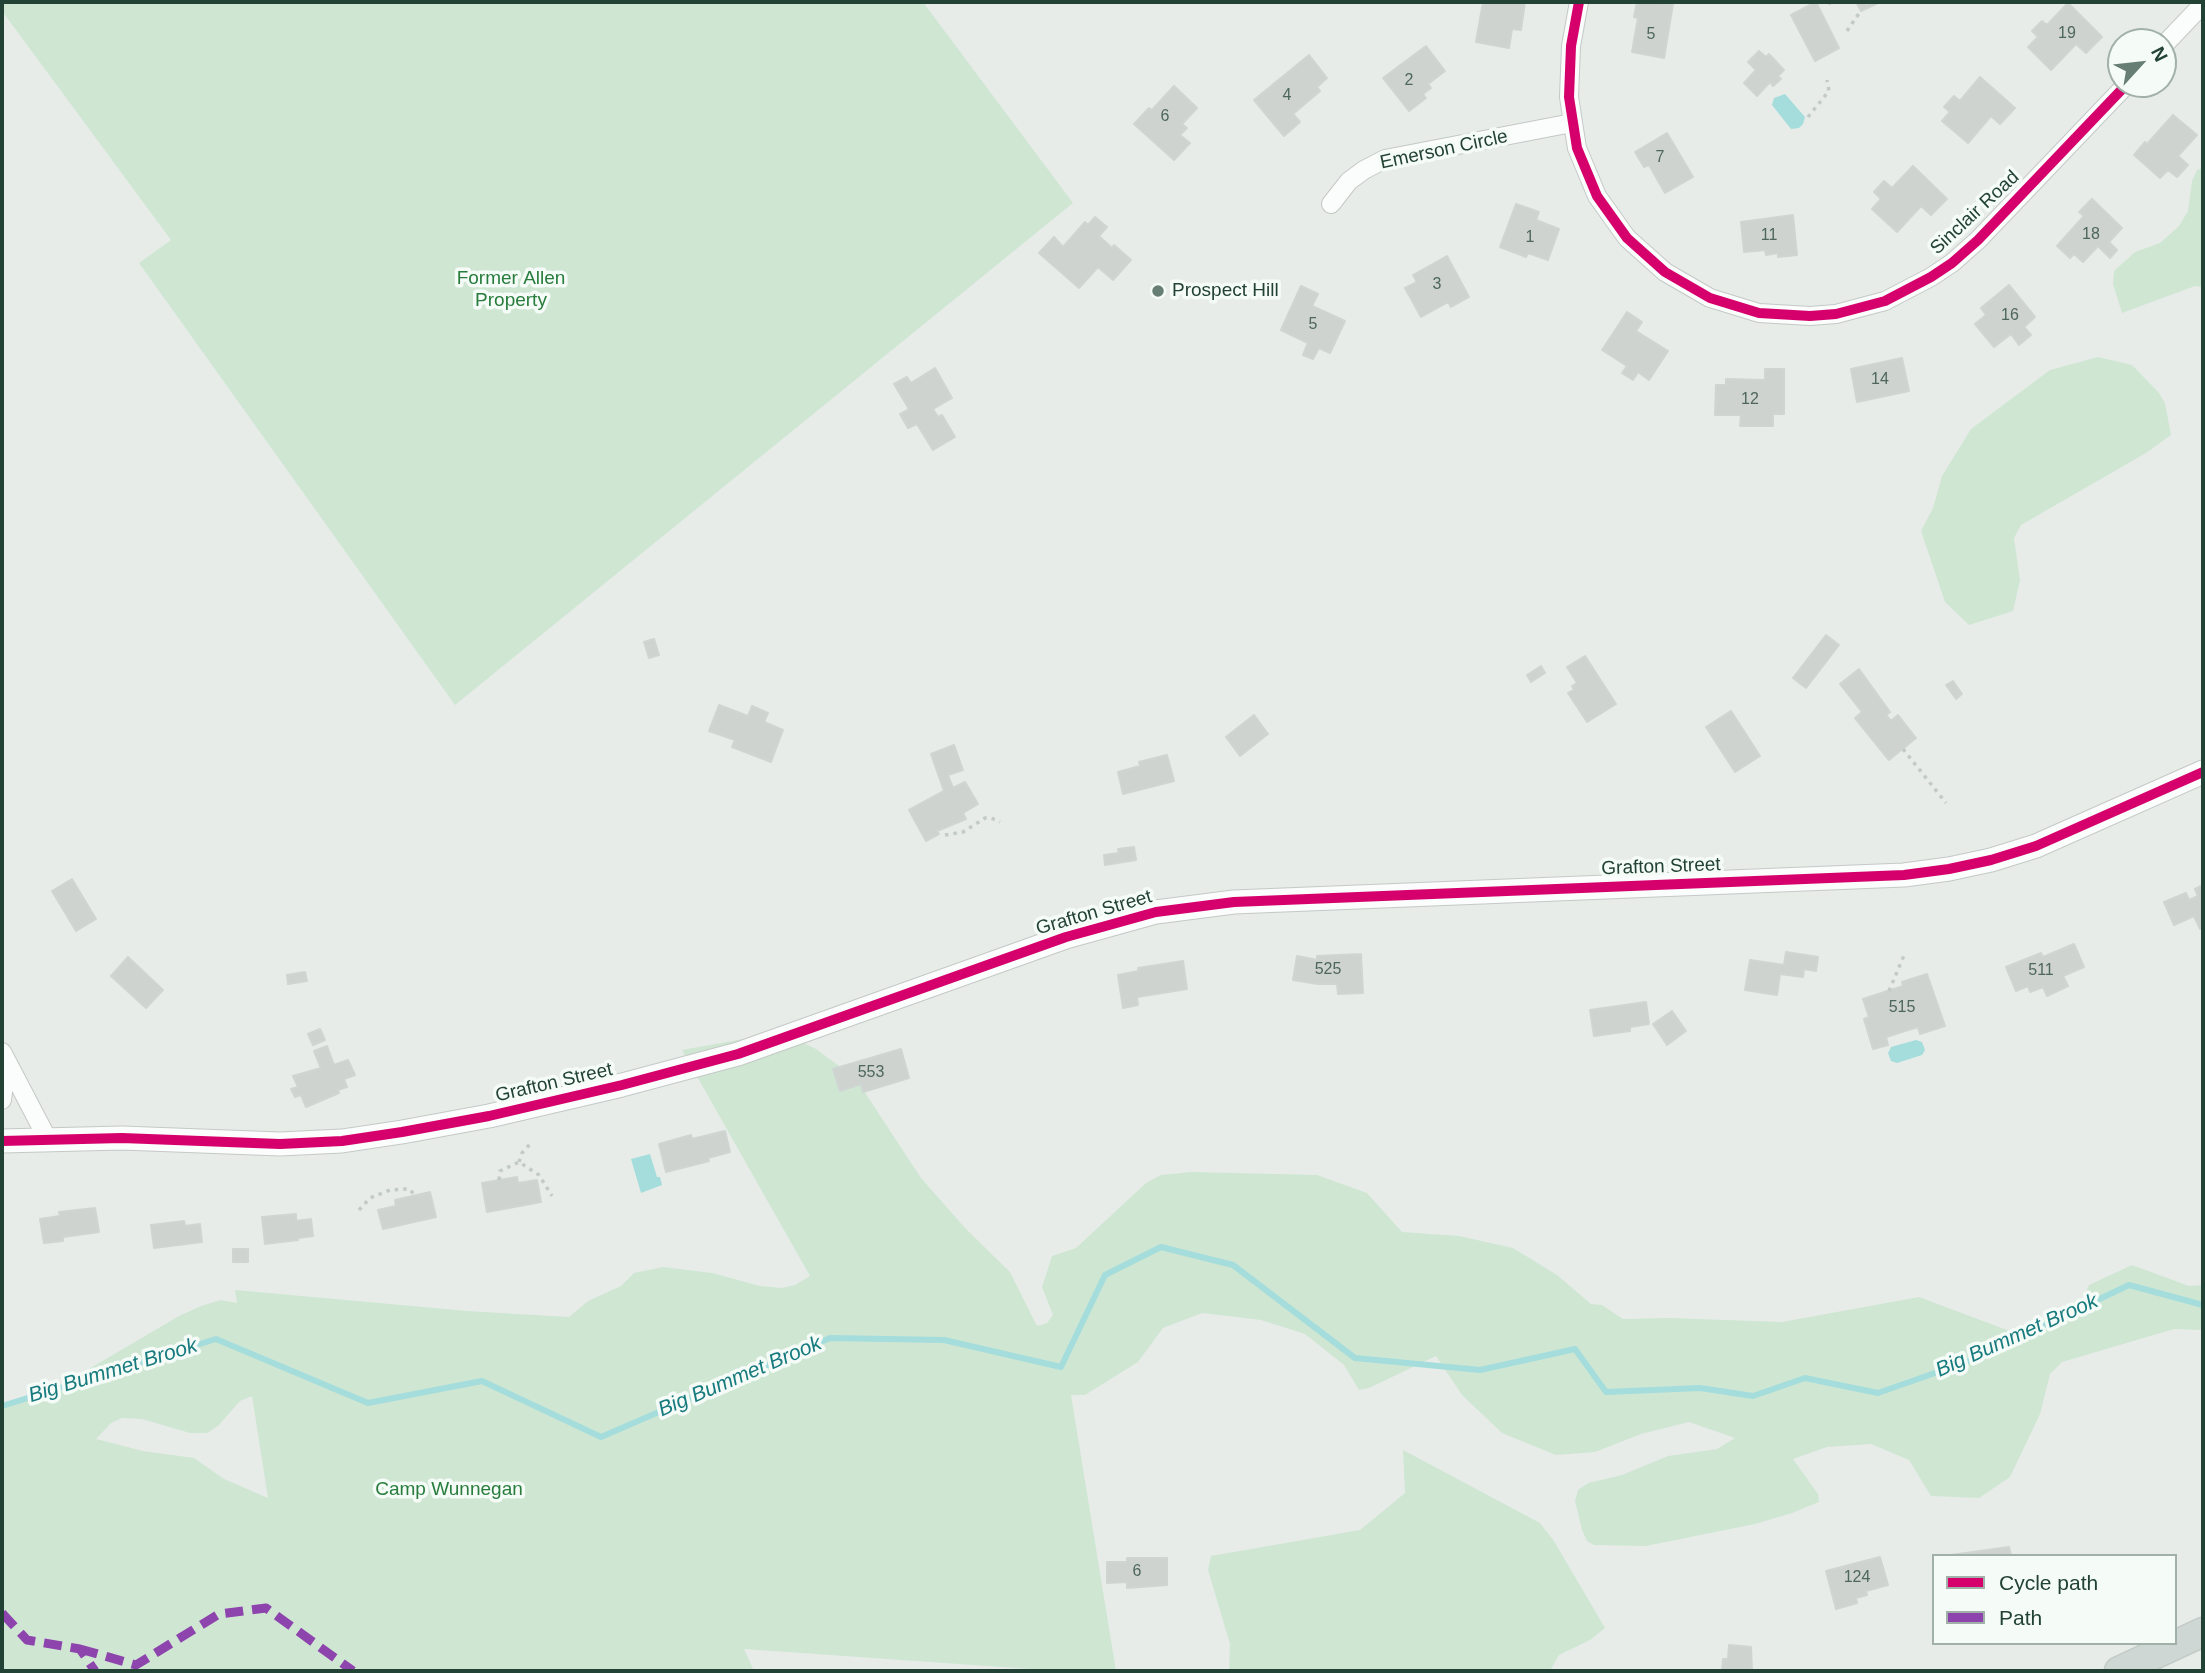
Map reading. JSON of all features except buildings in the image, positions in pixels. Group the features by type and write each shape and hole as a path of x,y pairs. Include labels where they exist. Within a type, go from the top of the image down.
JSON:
{"main road":[{"path":"2177,1644 2203,1632"},
{"path":"2119,1671 2175,1645"}],"street":[{"name":"Sinclair Road","path":"1579,2 1569,71 1572,123 1577,148 1597,196 1627,238 1665,272 1687,286 1734,307 1772,314 1836,314 1885,301 1909,290 1952,263 1984,234 2114,98"},
{"path":"2177,31 2203,4"},
{"name":"Emerson Circle","path":"1331,204 1349,181 1385,159 1572,123"},
{"name":"Grafton Street","path":"2,1141 122,1138 311,1143 373,1137 489,1116 738,1054 1066,937 1129,918 1189,906 1244,901 1904,875 1991,860 2036,846 2203,772"},
{"path":"2,1054 48,1140"},
{"path":"2,1054 2,1100"}],"path":[{"path":"1828,2 1835,6"},
{"path":"1847,31 1860,12"},
{"path":"1808,117 1829,91 1828,80"},
{"path":"1903,749 1945,803"},
{"path":"945,835 963,832 985,818 1000,822"},
{"path":"1889,991 1905,953"},
{"path":"499,1180 500,1171 519,1162 522,1153 530,1144"},
{"path":"519,1162 539,1175 552,1196"},
{"path":"359,1210 370,1198 390,1190 405,1189 414,1195"}],"green space":[{"name":"Former Allen Property","path":"2,2 923,2 1073,203 455,705 139,263 171,240 2,11"},
{"path":"2203,168 2203,287 2195,286 2122,313 2113,284 2114,271 2135,252 2160,243 2179,226 2188,211 2192,181 2197,170"},
{"path":"2098,357 2132,365 2159,393 2165,403 2171,435 2146,453 2021,525 2014,538 2020,580 2013,611 1969,625 1945,602 1921,531 1933,508 1942,476 1971,429 2050,370"},
{"name":"Camp Wunnegan","path":"782,1032 816,1049 843,1069 860,1085 921,1178 966,1229 1010,1272 1037,1326 1047,1323 1053,1315 1042,1287 1052,1256 1076,1248 1146,1183 1161,1175 1192,1172 1317,1175 1367,1193 1402,1232 1459,1236 1513,1248 1557,1275 1591,1304 1602,1305 1623,1319 1782,1322 1919,1297 2015,1333 2081,1305 2089,1285 2132,1265 2189,1286 2203,1285 2203,1330 2174,1329 2062,1362 2050,1374 2040,1414 2010,1477 1979,1498 1931,1496 1909,1460 1871,1444 1827,1447 1793,1459 1818,1494 1819,1502 1755,1524 1646,1546 1594,1545 1587,1541 1575,1501 1578,1490 1588,1483 1622,1475 1668,1456 1717,1449 1735,1438 1689,1422 1641,1434 1595,1452 1556,1455 1502,1433 1462,1395 1436,1356 1369,1388 1359,1390 1344,1365 1305,1334 1261,1320 1202,1313 1163,1328 1138,1362 1085,1395 1071,1395 1116,1671 1059,1671 744,1649 754,1671 2,1671 2,1403 33,1399 60,1386 179,1316 221,1300 237,1303 235,1290 467,1311 569,1317 588,1301 621,1286 634,1273 663,1267 712,1273 760,1286 782,1288 795,1285 810,1276 682,1050","holes":["252,1396 268,1498 224,1479 194,1458 143,1451 96,1439 111,1423 122,1418 142,1419 190,1433 207,1433 218,1426 240,1401"]},
{"path":"1403,1450 1540,1523 1554,1541 1605,1628 1590,1640 1559,1655 1550,1671 1229,1671 1230,1644 1208,1570 1211,1556 1360,1530 1405,1493"}],"water":[{"path":"1785,94 1805,117 1799,128 1791,129 1772,105 1774,98"},
{"path":"1916,1040 1922,1042 1925,1050 1922,1055 1897,1063 1891,1061 1888,1053 1891,1047"},
{"path":"650,1154 662,1185 641,1193 631,1159"}],"waterway":[{"name":"Big Bummet Brook","path":"2,1406 216,1339 368,1403 482,1381 601,1437 830,1338 944,1340 1061,1367 1105,1275 1161,1247 1233,1265 1355,1358 1480,1370 1575,1349 1606,1392 1700,1388 1753,1396 1805,1378 1878,1393 1969,1361 2129,1285 2203,1305"}],"marked path":[{"path":"80,1649 136,1665 219,1614 266,1608 353,1671"},
{"path":"2,1613 27,1640 80,1649 95,1671"}],"cycle path":[{"path":"1579,2 1571,46 1569,97 1577,148 1597,196 1627,238 1665,272 1710,298 1759,313 1810,316 1836,314 1885,301 1931,277 1978,240 2114,98"},
{"path":"2,1141 122,1138 280,1144 342,1141 402,1132 489,1116 738,1054 1066,937 1156,912 1234,902 1904,875 1949,869 2036,846 2203,772"}],"place":[{"name":"Prospect Hill","path":"1158,291"}]}
